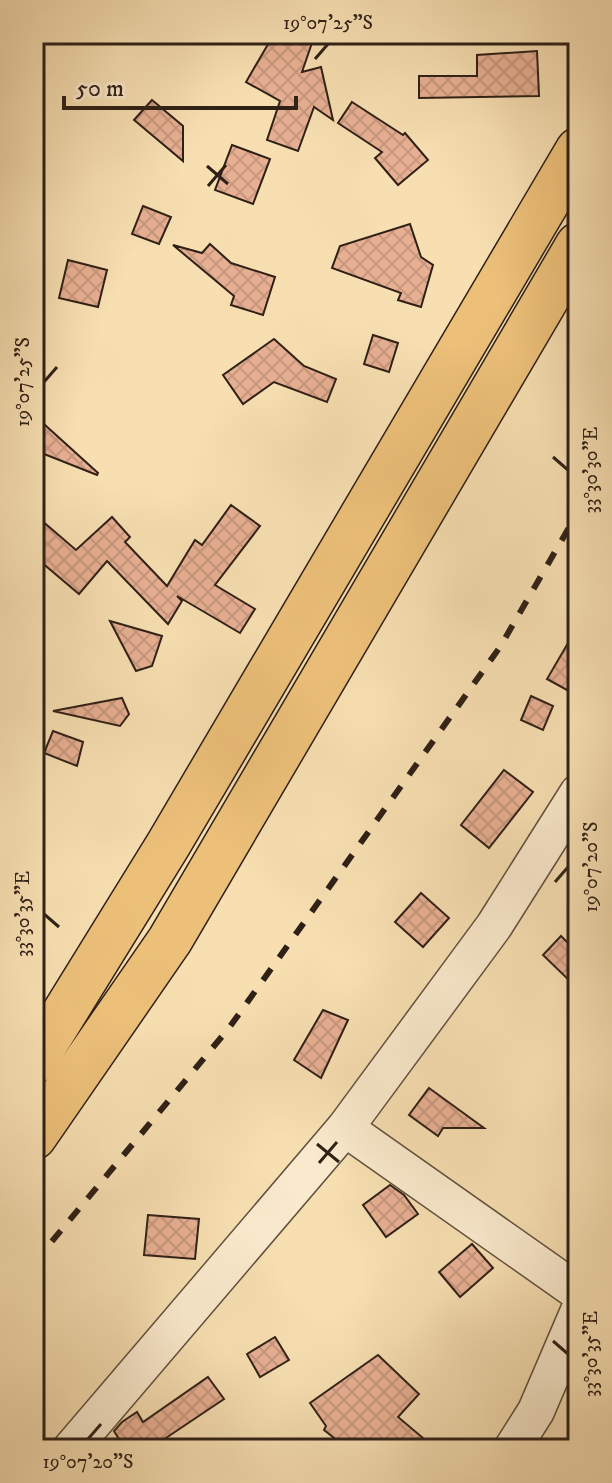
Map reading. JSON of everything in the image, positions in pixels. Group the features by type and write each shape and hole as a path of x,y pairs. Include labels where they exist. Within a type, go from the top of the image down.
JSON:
{"highway":[{"path":"34,1062 168,845 578,150"},
{"path":"34,1137 170,940 578,245"}],"street":[{"path":"85,1443 345,1128 494,926 578,793"},
{"path":"345,1128 578,1292"},
{"path":"512,1449 536,1411 578,1313"}],"building":[{"path":"274,34 315,34 302,72 321,67 333,120 314,107 298,151 267,140 280,101 246,82"},
{"path":"537,51 539,96 419,98 419,76 477,76 477,55"},
{"path":"152,100 183,126 183,161 134,120"},
{"path":"352,102 403,135 405,133 428,160 398,185 375,158 382,152 338,123"},
{"path":"232,145 270,159 253,204 215,190"},
{"path":"143,206 171,217 159,244 132,234"},
{"path":"410,224 421,257 433,265 421,307 398,300 401,293 332,268 340,246"},
{"path":"210,244 231,263 275,277 263,315 231,305 234,296 173,245 202,253"},
{"path":"68,260 107,270 98,307 59,298"},
{"path":"373,335 398,343 389,372 364,364"},
{"path":"274,339 304,366 336,379 327,402 274,382 243,404 223,375"},
{"path":"34,415 98,473 97,475 34,450"},
{"path":"231,505 260,526 215,585 255,609 240,633 177,596 182,601 168,624 107,561 79,594 34,556 34,514 76,550 112,517 130,537 125,542 167,586 195,540 202,545"},
{"path":"110,621 162,636 152,666 136,671"},
{"path":"578,626 578,696 547,679"},
{"path":"531,696 553,706 543,730 521,720"},
{"path":"122,698 129,714 120,726 53,711"},
{"path":"53,731 83,742 77,766 44,753"},
{"path":"504,770 533,792 489,848 461,825"},
{"path":"421,893 449,918 423,947 395,922"},
{"path":"561,936 578,953 578,989 543,955"},
{"path":"323,1010 348,1020 321,1078 294,1060"},
{"path":"429,1088 484,1128 443,1128 438,1136 409,1115"},
{"path":"390,1185 404,1195 418,1214 386,1237 363,1205"},
{"path":"148,1215 199,1219 195,1259 144,1255"},
{"path":"472,1244 493,1268 460,1297 439,1272"},
{"path":"275,1337 289,1360 260,1377 247,1354"},
{"path":"378,1355 419,1394 398,1417 436,1449 348,1449 324,1430 326,1426 310,1403"},
{"path":"208,1377 224,1399 157,1444 160,1449 104,1449 119,1439 114,1431 122,1422 137,1412 143,1422"}],"railway":[{"path":"34,1263 229,1028 500,647 578,512"}]}
